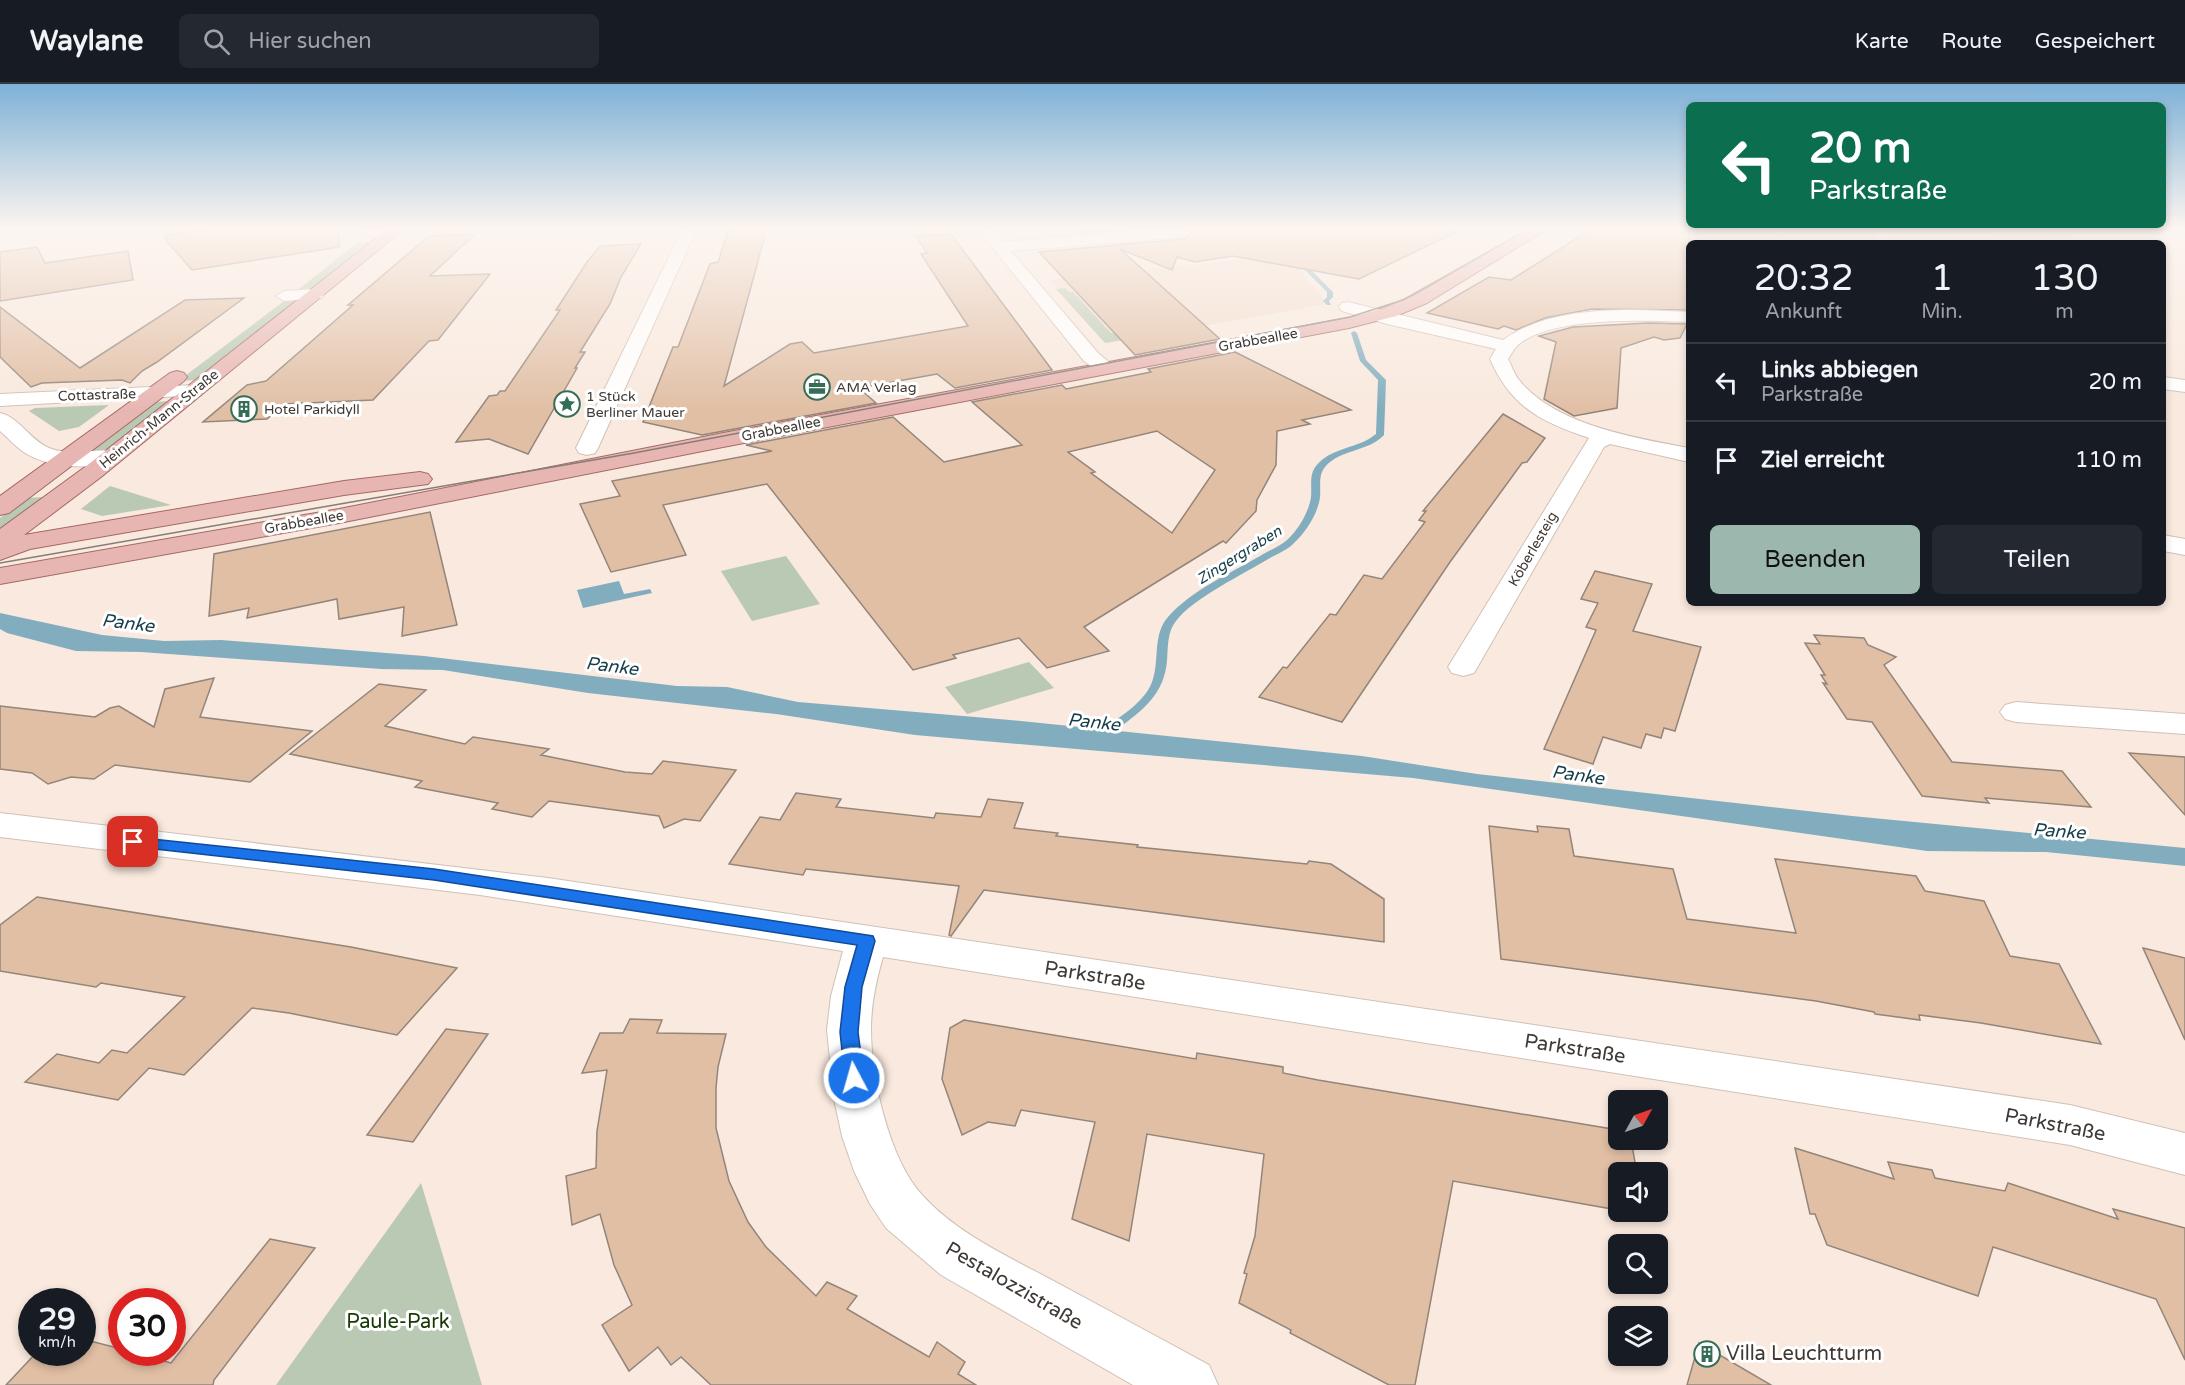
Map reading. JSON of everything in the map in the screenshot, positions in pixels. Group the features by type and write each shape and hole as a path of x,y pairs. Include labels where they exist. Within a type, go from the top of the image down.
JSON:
{"main road":[{"path":"266,309 293,289"},
{"name":"Heinrich-Mann-Straße","path":"0,541 111,457 323,289"},
{"name":"Grabbeallee","path":"0,576 339,516 1421,299 1439,289"},
{"name":"Grabbeallee","path":"0,552 22,543 80,532 332,490 414,480 587,448 1099,363 1348,307"},
{"name":"Heinrich-Mann-Straße","path":"0,508 193,365"}],"street":[{"path":"587,448 662,289"},
{"path":"1036,289 1099,363"},
{"path":"284,296 316,294"},
{"path":"1348,307 1376,307 1506,346"},
{"path":"1686,317 1638,315 1581,319 1536,329 1521,335 1506,346 1499,359 1501,369 1526,398 1555,415 1608,437 1686,454"},
{"path":"2166,383 2185,386"},
{"name":"Cottastraße","path":"0,400 194,391"},
{"path":"0,419 32,447 45,454 64,459 111,457"},
{"name":"Köberlesteig","path":"1464,667 1595,443 1608,437"},
{"path":"2166,544 2185,547"},
{"path":"2016,712 2185,724"},
{"name":"Parkstraße","path":"0,825 87,837 434,874 2070,1125 2185,1154"},
{"name":"Pestalozzistraße","path":"867,941 853,987 849,1032 854,1078 861,1121 869,1145 880,1175 899,1205 931,1236 960,1258 1189,1385"}],"shaded area":[{"path":"1058,289 1315,289 1327,304 1107,343"}],"green space":[{"path":"1056,289 1066,289 1073,292 1111,333 1203,326 1105,343"},
{"path":"301,299 199,380 181,381 284,301"},
{"path":"170,401 106,452 88,451 154,402"},
{"path":"109,405 79,427 59,431 29,411 35,408"},
{"path":"110,486 171,505 102,516 81,509"},
{"path":"45,497 0,530 0,518 26,498"},
{"path":"786,556 820,604 752,621 721,571"},
{"path":"1029,662 1054,688 967,714 945,687"},
{"name":"Paule-Park","path":"421,1183 482,1385 276,1385"}],"water":[{"path":"619,581 624,594 650,589 652,593 583,608 577,590"},
{"path":"0,613 102,635 164,641 221,640 424,656 677,686 727,687 798,702 1010,720 1362,756 1477,774 1852,816 2185,848 2185,866 2046,852 1927,851 1413,778 915,735 776,714 588,693 443,670 381,669 141,652 76,651 7,633 0,629"}],"building":[{"path":"0,289 78,289 0,301"},
{"path":"367,289 478,289 438,340 429,341 373,400 284,404 267,419 203,422 247,385 266,381 353,305 348,305"},
{"path":"570,289 616,289 610,304 580,352 585,352 575,368 577,368 528,454 489,439 456,442 489,396 505,391 560,310 556,310"},
{"path":"700,289 750,289 724,386 790,344 802,342 814,353 968,326 944,289 992,289 1052,370 955,388 937,374 859,388 876,403 702,435 643,422 673,347 678,347"},
{"path":"1073,289 1164,289 1220,339 1135,355"},
{"path":"1469,289 1686,289 1686,310 1592,309 1545,318 1516,330 1504,326 1498,329 1427,313"},
{"path":"244,298 142,371 130,383 122,380 42,383 31,387 0,357 0,307 80,368 185,300"},
{"path":"1648,323 1686,324 1680,338 1664,340 1654,337 1621,348 1617,408 1574,416 1544,399 1556,342 1539,336 1573,327"},
{"path":"1235,352 1351,410 1302,420 1310,424 1277,431 1276,465 1257,500 1256,511 1226,543 1223,541 1084,627 1109,651 1047,668 1019,638 953,655 956,658 913,670 767,484 663,505 686,555 611,572 580,504 620,496 612,481 772,451 746,445 893,417 944,462 1022,445 972,402 1062,385 1066,389 1151,372 1148,369","holes":["1157,431 1215,470 1172,533 1091,473 1095,472 1068,452"]},
{"path":"1503,414 1545,438 1527,462 1522,463 1450,562 1342,722 1259,697 1283,667 1287,668 1330,614 1336,615 1364,575 1382,579 1425,522 1419,520 1426,511 1423,511"},
{"path":"430,512 457,625 402,636 404,607 339,619 337,599 247,618 249,608 209,616 214,554"},
{"path":"1595,571 1652,584 1633,631 1701,647 1675,731 1664,728 1661,738 1646,734 1641,748 1603,737 1593,764 1544,749 1596,630 1586,627 1598,603 1581,599"},
{"path":"1814,635 1864,638 1868,645 1896,657 1884,665 1952,762 2062,771 2091,807 1985,798 1989,803 1922,796 1872,722 1847,719 1823,683 1827,684 1821,675 1825,675 1805,643 1820,644"},
{"path":"214,678 200,717 312,731 250,782 115,765 94,779 71,777 48,784 32,773 0,769 0,706 95,717 110,708 119,706 154,727 165,689"},
{"path":"379,684 426,690 385,726 465,744 473,737 549,749 541,755 625,772 652,774 663,761 736,770 700,821 684,819 664,828 659,816 549,801 532,817 492,809 498,803 415,787 422,781 290,754"},
{"path":"2129,753 2185,757 2185,815"},
{"path":"796,793 841,799 836,807 934,818 936,813 981,817 988,799 1023,803 1014,828 1058,833 1056,836 1138,845 1137,847 1307,864 1309,861 1331,864 1384,899 1384,942 984,890 951,936 949,935 959,886 806,869 803,875 729,864 760,817 780,820"},
{"path":"1489,826 1538,832 1537,826 1569,829 1574,856 1673,869 1687,919 1796,933 1775,859 1916,876 1925,891 1984,901 2010,956 2059,964 2101,1044 1981,1023 1919,1015 1920,1020 1875,1014 1816,1001 1501,959"},
{"path":"37,897 351,947 457,968 397,1035 289,1013 252,1008 184,1075 149,1068 118,1100 25,1082 57,1054 99,1063 112,1050 127,1053 185,997 101,983 96,987 0,971 0,925"},
{"path":"2143,948 2185,958 2185,1040"},
{"path":"630,1019 662,1020 657,1033 726,1034 718,1067 716,1128 729,1181 748,1222 766,1247 816,1296 827,1282 857,1296 847,1309 929,1357 937,1342 965,1362 958,1374 976,1385 711,1385 681,1357 671,1365 658,1347 629,1371 602,1325 632,1305 614,1265 600,1214 572,1225 566,1176 596,1168 597,1131 607,1070 582,1073 600,1033 623,1033"},
{"path":"964,1020 1196,1059 1197,1053 1283,1067 1283,1073 1318,1080 1608,1128 1608,1150 1633,1150 1635,1162 1608,1162 1608,1208 1453,1181 1415,1385 1389,1385 1290,1333 1291,1330 1239,1303 1247,1274 1244,1273 1255,1236 1264,1154 1147,1134 1129,1241 1072,1219 1095,1122 1021,1110 1015,1126 988,1122 962,1135 942,1079 950,1028"},
{"path":"446,1029 488,1034 413,1142 367,1135"},
{"path":"1795,1148 1894,1179 1888,1162 1932,1170 1935,1178 2005,1191 2008,1183 2118,1219 2113,1209 2185,1228 2185,1360 2156,1299 1993,1247 1978,1296 1827,1245 1815,1214 1810,1214"},
{"path":"270,1239 315,1248 214,1380 213,1385 6,1385 24,1366 96,1366 96,1342 108,1346 108,1366 186,1366 186,1344"},
{"name":"Villa Leuchtturm","path":"1699,1343 1771,1385 1687,1385"}],"waterway":[{"name":"Zingergraben","path":"1327,289 1330,292 1330,297 1326,301 1329,304"},
{"name":"Zingergraben","path":"1096,739 1130,714 1153,691 1161,668 1166,628 1178,612 1207,591 1289,543 1311,511 1319,468 1333,456 1366,444 1380,435 1382,380 1363,361 1354,333"}],"tram line":[{"path":"0,563 634,453 1350,317 1403,300 1423,289"}],"place":[{"name":"AMA Verlag","path":"817,387"},
{"name":"1 Stück Berliner Mauer","path":"567,404"},
{"name":"Hotel Parkidyll","path":"244,409"},
{"name":"Villa Leuchtturm","path":"1707,1354"}],"route":[{"path":"133,842 434,874 867,941 853,987 849,1032 854,1078"}],"water label":[{"name":"Panke","path":"128,623"},
{"name":"Panke","path":"612,666"},
{"name":"Panke","path":"1094,722"},
{"name":"Panke","path":"1578,775"},
{"name":"Panke","path":"2059,831"}]}
